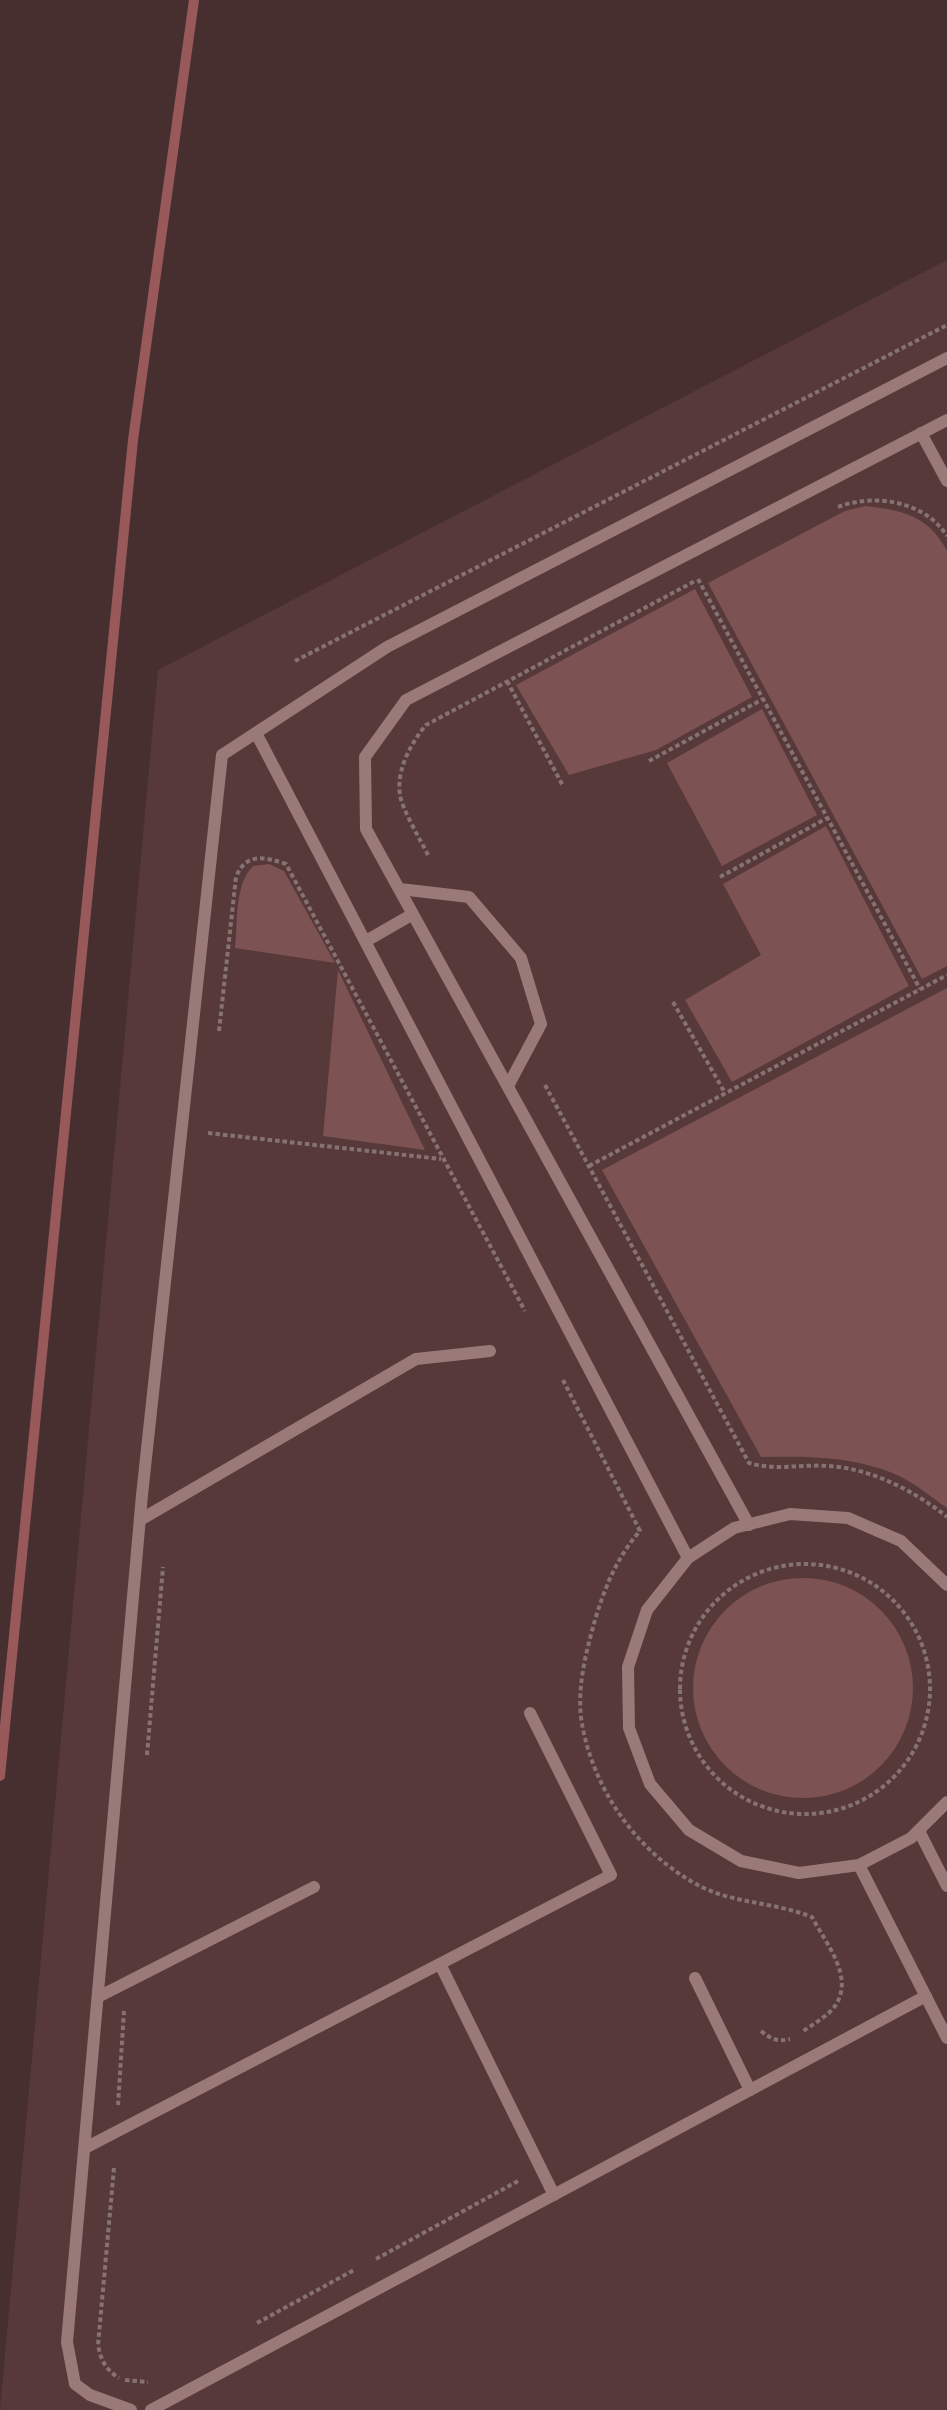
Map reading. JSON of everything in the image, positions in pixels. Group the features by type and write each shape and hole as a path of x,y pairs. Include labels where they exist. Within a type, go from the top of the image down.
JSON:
{"street":[{"path":"131,2410 90,2395 75,2384 67,2342 140,1520 222,755 387,647 947,358"},
{"path":"749,1525 366,829 365,757 406,700 947,420"},
{"path":"921,433 947,481"},
{"path":"256,733 688,1558"},
{"path":"400,889 469,897 521,958 541,1024 508,1086"},
{"path":"366,941 414,914"},
{"path":"140,1520 416,1359 490,1351"},
{"path":"946,1581 901,1541 848,1518 790,1514 734,1528 688,1558 647,1610 628,1667 629,1728 650,1784 689,1830 741,1861 799,1873 859,1865 911,1838 947,1802"},
{"path":"85,2148 611,1875 530,1713"},
{"path":"919,1831 947,1886"},
{"path":"859,1865 947,2038"},
{"path":"98,1997 314,1887"},
{"path":"440,1964 554,2195"},
{"path":"695,1978 750,2090"},
{"path":"151,2410 926,1996"}],"path":[{"path":"295,661 947,325"},
{"path":"832,509 853,501 884,501 914,508 934,521 947,536"},
{"path":"428,855 400,796 401,779 412,741 426,725 708,574"},
{"path":"698,579 920,989"},
{"path":"507,681 563,786"},
{"path":"649,761 763,699"},
{"path":"720,877 827,818"},
{"path":"228,953 236,877 241,866 253,858 260,857 286,864 442,1160 525,1311"},
{"path":"589,1166 947,975"},
{"path":"673,1002 725,1093"},
{"path":"545,1085 749,1463 768,1469 830,1466 865,1473 905,1489 947,1517"},
{"path":"208,1133 442,1160"},
{"path":"563,1380 640,1531 628,1545 606,1586 588,1644 581,1686 582,1722 591,1759 616,1812 657,1858 698,1886 732,1898 812,1917 843,1976 842,1993 834,2008 795,2037 781,2041 761,2031"},
{"path":"812,1562 854,1572 890,1594 916,1628 930,1669 929,1712 914,1752 887,1786 850,1808 808,1815 765,1809 728,1789 700,1760 683,1724 679,1684 687,1645 706,1610 736,1583 772,1566 812,1562"},
{"path":"147,1755 164,1568"},
{"path":"118,2110 124,2011"},
{"path":"114,2168 98,2345 101,2361 110,2373 123,2380 147,2382 158,2377"},
{"path":"376,2259 518,2181"},
{"path":"250,2326 354,2270"}],"shaded area":[{"path":"947,260 947,2410 0,2410 158,670"},
{"path":"865,506 903,513 923,522 940,539 947,551 947,966 922,979 708,583 845,511"},
{"path":"695,589 752,697 656,750 569,775 516,685"},
{"path":"762,709 817,815 722,866 667,763"},
{"path":"826,826 909,986 732,1082 685,1000 761,955 723,884"},
{"path":"269,864 284,871 335,963 235,948 238,905 243,883 253,866"},
{"path":"338,970 425,1150 323,1136"},
{"path":"947,988 947,1508 904,1478 864,1464 830,1458 761,1457 602,1170"},
{"path":"803,1578 835,1583 855,1591 872,1603 888,1619 900,1636 908,1656 913,1688 908,1720 900,1740 888,1757 872,1773 855,1785 835,1793 803,1798 771,1793 751,1785 734,1773 718,1757 706,1740 698,1720 693,1688 698,1656 706,1636 718,1619 734,1603 751,1591 771,1583"}],"waterway":[{"path":"0,1776 133,440 194,0"}]}
